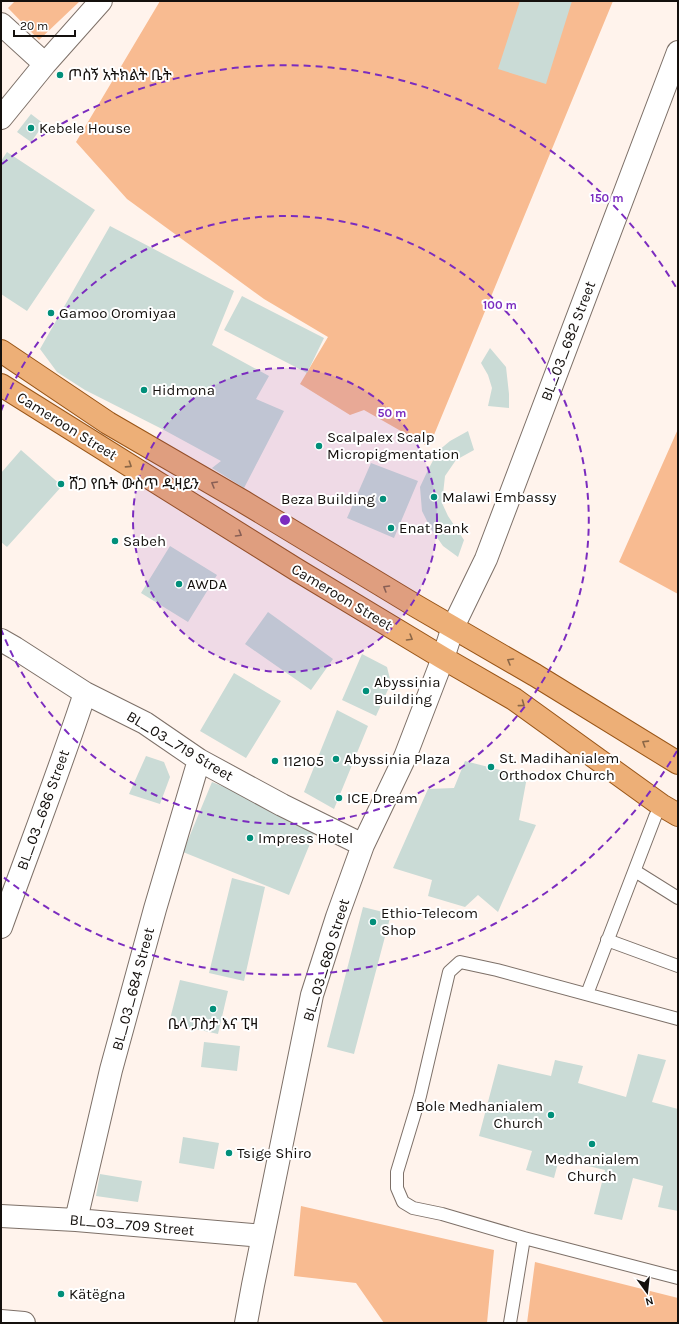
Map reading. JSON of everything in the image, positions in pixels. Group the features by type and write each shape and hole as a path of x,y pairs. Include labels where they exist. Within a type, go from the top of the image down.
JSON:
{"main road":[{"name":"Cameroon Street","path":"1,351 108,423 238,498 678,763"},
{"name":"Cameroon Street","path":"1,385 218,522 443,658 514,699 669,810"}],"street":[{"path":"1,118 45,64 101,1"},
{"path":"1,24 45,64"},
{"name":"BL_03_682 Street","path":"443,658 453,628 486,559 678,52"},
{"name":"BL_03_719 Street","path":"1,640 85,693 145,723 199,760 282,805 363,845"},
{"name":"BL_03_680 Street","path":"246,1323 312,995 337,917 363,845 405,757 443,658"},
{"name":"BL_03_686 Street","path":"1,927 29,848 62,763 85,693"},
{"name":"BL_03_684 Street","path":"76,1220 111,1070 155,909 199,760"},
{"name":"BL_03_709 Street","path":"1,1216 76,1220 263,1236"},
{"path":"1,1321 24,1323"}],"lane":[{"path":"587,994 655,817 669,810"},
{"path":"635,870 678,898"},
{"path":"607,940 678,966"},
{"path":"678,1019 497,970 460,962 449,972 420,1096 397,1172 397,1188 403,1202 413,1208 442,1214 524,1238 678,1278"},
{"path":"510,1323 524,1238"}],"shaded area":[{"path":"15,1 80,1 39,40 8,8"},
{"path":"160,1 613,1 429,447 364,410 350,415 300,384 328,337 264,299 127,199 76,142"},
{"path":"678,429 678,594 619,562"},
{"path":"301,1206 494,1250 487,1323 384,1323 356,1283 294,1276"},
{"path":"535,1262 678,1298 678,1323 527,1323"}],"building":[{"path":"520,1 572,1 546,84 498,69"},
{"name":"Kebele House","path":"31,114 44,124 31,142 17,132"},
{"path":"7,152 95,210 27,311 1,294 1,161"},
{"path":"110,226 234,291 212,345 269,376 256,399 284,411 244,488 212,468 221,461 85,390 57,372 40,349"},
{"path":"242,296 324,338 307,373 224,330"},
{"path":"490,348 506,367 509,408 488,406 492,388 488,375 481,363"},
{"path":"468,431 474,450 456,460 445,476 442,503 448,516 464,540 458,557 443,546 431,529 422,511 420,487 438,451 450,441"},
{"path":"21,450 62,486 7,547 1,542 1,473"},
{"name":"Beza Building","path":"371,463 418,481 394,538 347,518"},
{"name":"AWDA","path":"170,546 217,575 188,622 141,593"},
{"path":"268,612 333,659 311,690 245,644"},
{"name":"Abyssinia Building","path":"362,654 387,667 391,683 376,716 342,700"},
{"path":"234,673 281,701 246,758 200,731"},
{"name":"Abyssinia Plaza","path":"337,710 368,726 334,809 304,792"},
{"path":"146,756 164,762 170,777 160,804 129,794"},
{"path":"465,761 527,777 519,820 536,825 498,912 478,895 465,907 428,896 432,880 393,868 428,789 454,788"},
{"name":"Impress Hotel","path":"212,782 318,824 289,895 183,852"},
{"path":"232,878 265,887 244,981 209,973"},
{"path":"363,907 391,914 354,1054 327,1047"},
{"path":"180,980 228,991 218,1034 169,1023"},
{"path":"204,1042 240,1046 237,1071 201,1067"},
{"name":"Medhanialem Church","path":"638,1054 666,1060 652,1102 678,1109 678,1211 658,1207 663,1186 633,1178 622,1220 594,1214 605,1170 559,1159 554,1178 526,1170 532,1151 479,1136 498,1064 551,1076 555,1060 583,1066 578,1083 626,1097"},
{"path":"183,1137 219,1143 214,1169 179,1163"},
{"path":"100,1174 142,1181 138,1202 96,1196"}],"place":[{"name":"ጦስኝ አትክልት ቤት","path":"60,75"},
{"name":"Kebele House","path":"31,128"},
{"name":"Gamoo Oromiyaa","path":"51,313"},
{"name":"Hidmona","path":"144,390"},
{"name":"Scalpalex Scalp Micropigmentation","path":"319,446"},
{"name":"ሸጋ የቤት ውስጥ ዲዛይን","path":"61,484"},
{"name":"Malawi Embassy","path":"434,497"},
{"name":"Beza Building","path":"383,499"},
{"name":"Enat Bank","path":"391,528"},
{"name":"Sabeh","path":"115,541"},
{"name":"AWDA","path":"179,584"},
{"name":"Abyssinia Building","path":"366,691"},
{"name":"Abyssinia Plaza","path":"336,759"},
{"name":"112105","path":"275,761"},
{"name":"St. Madihanialem Orthodox Church","path":"491,767"},
{"name":"ICE Dream","path":"339,798"},
{"name":"Impress Hotel","path":"250,838"},
{"name":"Ethio-Telecom Shop","path":"373,922"},
{"name":"ቤላ ፓስታ እና ፒዛ","path":"213,1009"},
{"name":"Bole Medhanialem Church","path":"551,1115"},
{"name":"Medhanialem Church","path":"592,1144"},
{"name":"Tsige Shiro","path":"229,1153"},
{"name":"Kätëgna","path":"61,1294"}]}
